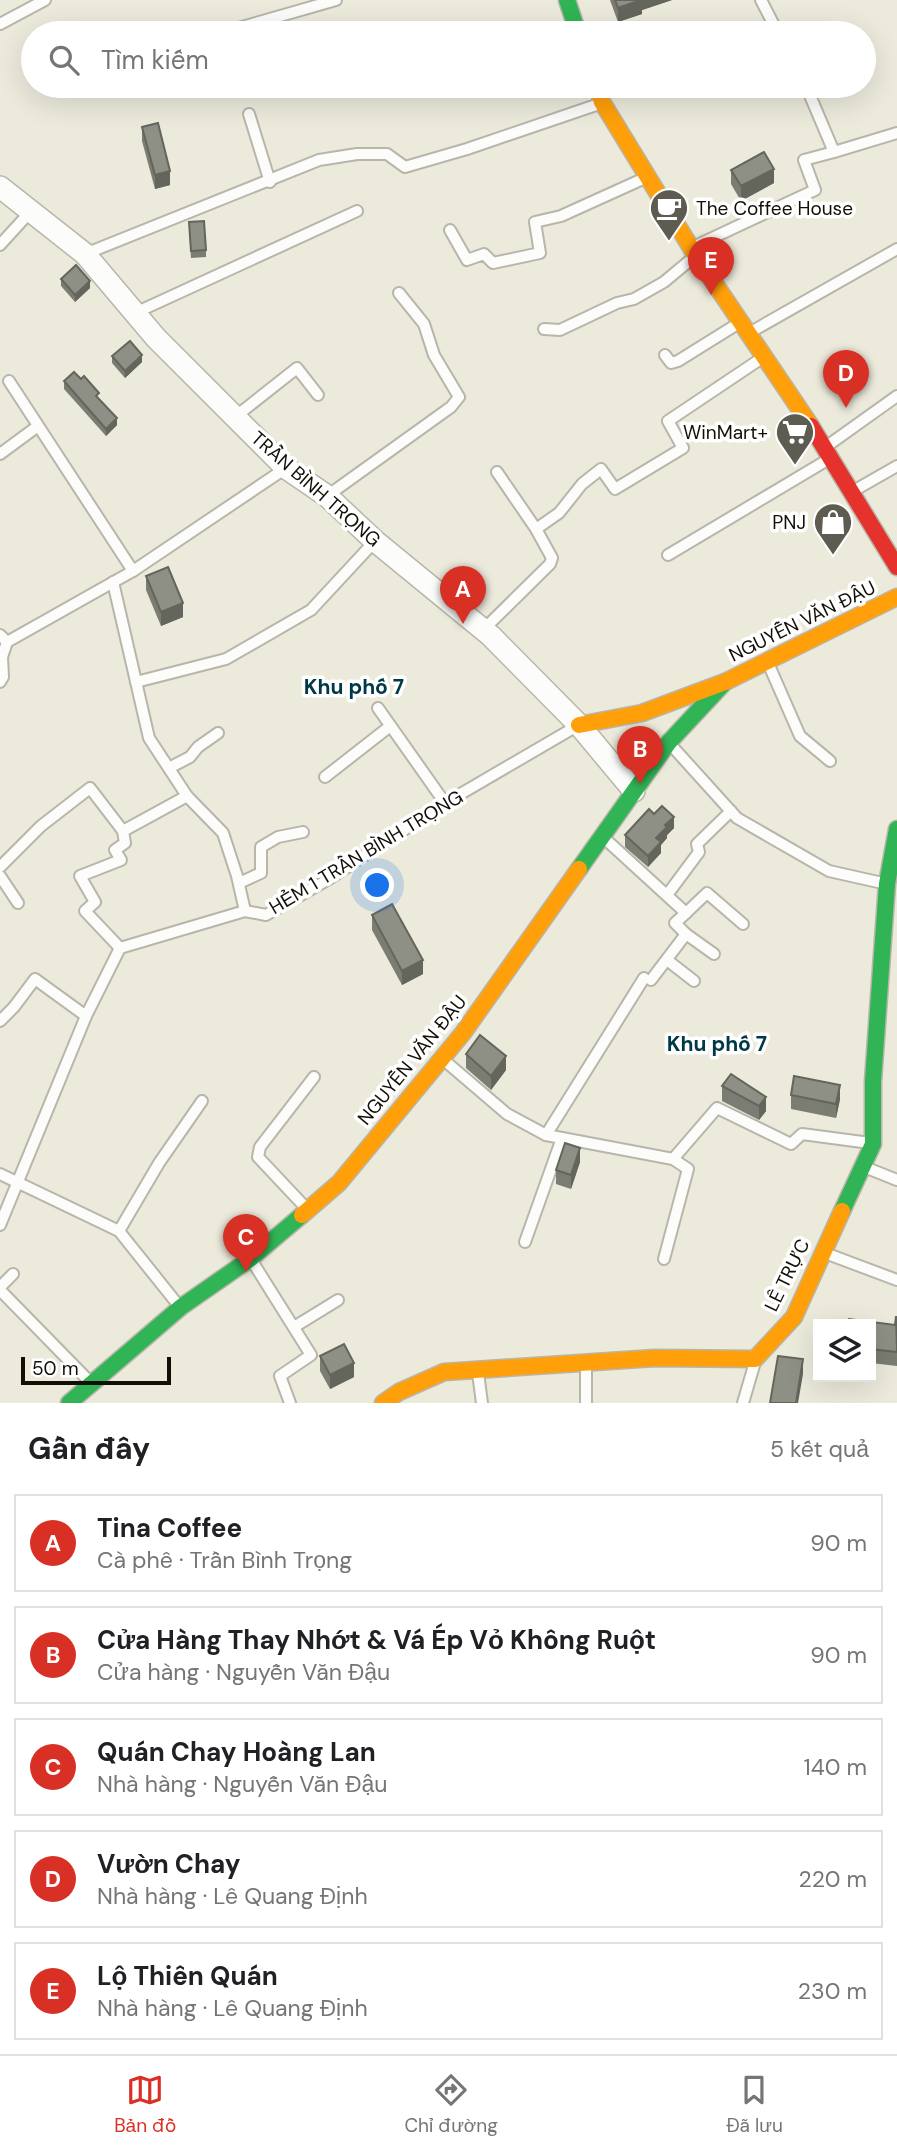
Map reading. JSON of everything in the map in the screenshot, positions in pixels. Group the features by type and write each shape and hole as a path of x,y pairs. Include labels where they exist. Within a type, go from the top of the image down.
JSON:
{"street":[{"path":"567,0 574,21"},
{"path":"601,98 647,177 828,452 897,566"},
{"name":"TRẦN BÌNH TRỌNG","path":"0,187 85,254 156,338 286,468 327,496 375,541 483,630 579,724 634,791"},
{"name":"NGUYỄN VĂN ĐẬU","path":"579,724 655,728 725,682 897,597"},
{"name":"NGUYỄN VĂN ĐẬU","path":"69,1403 181,1307 250,1259 339,1184 442,1059 603,837 634,791 655,728 725,682"},
{"name":"LÊ TRỰC","path":"755,1359 794,1317 873,1143 873,1081 897,829"},
{"path":"383,1403 399,1392 444,1371 586,1364 655,1357 755,1359"}],"lane":[{"path":"0,24 45,0"},
{"path":"263,21 337,0"},
{"path":"761,0 772,21"},
{"path":"811,98 834,152"},
{"path":"85,254 270,182 319,160 357,154 387,154 405,167 602,103"},
{"path":"249,114 270,182"},
{"path":"544,330 560,330 617,303 634,299 664,282 694,251 815,190 804,160 897,133"},
{"path":"450,230 467,260 484,254 494,262 540,253 535,222 561,216 647,177"},
{"path":"0,245 31,211"},
{"path":"135,313 357,211"},
{"path":"665,355 671,363 678,361 897,249"},
{"path":"327,496 451,407 459,397 434,355 424,324 399,293"},
{"path":"536,529 559,513 582,484 601,469 615,489 683,448 668,421 763,357"},
{"path":"235,417 297,368 318,395"},
{"path":"9,381 133,571"},
{"path":"668,555 828,452 897,396"},
{"path":"0,454 38,426"},
{"path":"852,492 897,466"},
{"path":"0,682 3,677 1,658 4,639 133,571 286,468"},
{"path":"483,630 552,561 550,552 536,529 497,472"},
{"path":"136,682 226,659 311,610 375,541"},
{"path":"113,582 149,738 187,796 223,833 245,911"},
{"path":"766,661 800,737 830,761"},
{"path":"378,708 445,803"},
{"name":"HẺM 1 TRẦN BÌNH TRỌNG","path":"120,948 245,911 266,915 329,879 445,803 579,724"},
{"path":"325,777 389,727"},
{"path":"655,728 737,818 829,871 892,886"},
{"path":"169,768 190,757 198,747 218,733"},
{"path":"0,867 41,826 90,788 123,831 125,843 115,850 121,860 80,876 95,902 85,911 120,948 86,1016 0,1225"},
{"path":"123,831 187,796"},
{"path":"667,895 699,852 696,844 731,811"},
{"path":"239,883 261,873 261,847 278,837 303,832"},
{"path":"603,837 686,913"},
{"path":"0,876 18,903"},
{"path":"714,954 675,923 707,892 743,924"},
{"path":"546,1135 647,979 667,960 686,934"},
{"path":"667,960 694,981"},
{"path":"0,1021 35,979 86,1016"},
{"path":"442,1059 507,1114 546,1135 673,1159 688,1169 664,1259"},
{"path":"308,1210 258,1157 260,1147 313,1077"},
{"path":"119,1231 159,1163 202,1101"},
{"path":"673,1159 717,1108 791,1143 802,1133 873,1143"},
{"path":"525,1242 562,1138"},
{"path":"864,1167 897,1180"},
{"path":"0,1174 119,1231 181,1307"},
{"path":"822,1252 897,1280"},
{"path":"250,1259 311,1354 280,1376 290,1403"},
{"path":"13,1274 0,1288 92,1384"},
{"path":"294,1326 338,1300"},
{"path":"743,1403 755,1359"},
{"path":"586,1364 586,1403"},
{"path":"478,1370 482,1403"}],"building":[{"path":"615,0 641,0 618,8"},
{"path":"158,123 170,171 155,175 142,127"},
{"path":"764,152 774,169 741,186 731,170"},
{"path":"204,221 206,250 191,251 189,222"},
{"path":"76,265 90,281 75,295 61,279"},
{"path":"130,341 142,355 125,371 112,356"},
{"path":"74,372 81,379 84,376 99,393 96,396 117,418 106,429 64,381"},
{"path":"168,567 183,603 161,612 146,576"},
{"path":"662,806 674,817 656,838 661,842 648,856 625,835 649,809 654,814"},
{"path":"392,904 423,960 402,971 372,915"},
{"path":"480,1035 506,1056 491,1076 466,1054"},
{"path":"731,1074 766,1097 759,1106 722,1086"},
{"path":"794,1076 840,1085 836,1104 791,1095"},
{"path":"565,1143 580,1148 571,1175 556,1170"},
{"path":"896,1316 897,1352 876,1350 876,1323 895,1325"},
{"path":"344,1344 354,1363 330,1375 320,1356"},
{"path":"778,1356 803,1359 796,1403 770,1403"}],"traffic: fast":[{"path":"567,0 574,21"},
{"path":"579,869 669,742 725,682"},
{"path":"842,1211 873,1144 873,1081 887,884 897,829"},
{"path":"69,1403 181,1307 250,1259 302,1215"}],"traffic: slow":[{"path":"601,98 696,256 811,426"},
{"path":"579,725 642,713 725,682 897,597"},
{"path":"302,1215 339,1183 463,1033 579,869"},
{"path":"383,1403 399,1392 444,1372 655,1358 755,1359 794,1317 842,1211"}],"traffic: jam":[{"path":"811,426 897,567"}],"place":[{"name":"The Coffee House","path":"669,242"},
{"name":"Lộ Thiên Quán","path":"711,295"},
{"name":"Vườn Chay","path":"846,408"},
{"name":"WinMart+","path":"795,466"},
{"name":"PNJ","path":"833,556"},
{"name":"Tina Coffee","path":"463,624"},
{"name":"Cửa Hàng Thay Nhớt & Vá Ép Vỏ Không Ruột","path":"640,784"},
{"name":"Quán Chay Hoàng Lan","path":"246,1272"}],"district":[{"name":"Khu phố 7","path":"354,687"},
{"name":"Khu phố 7","path":"717,1044"}]}
